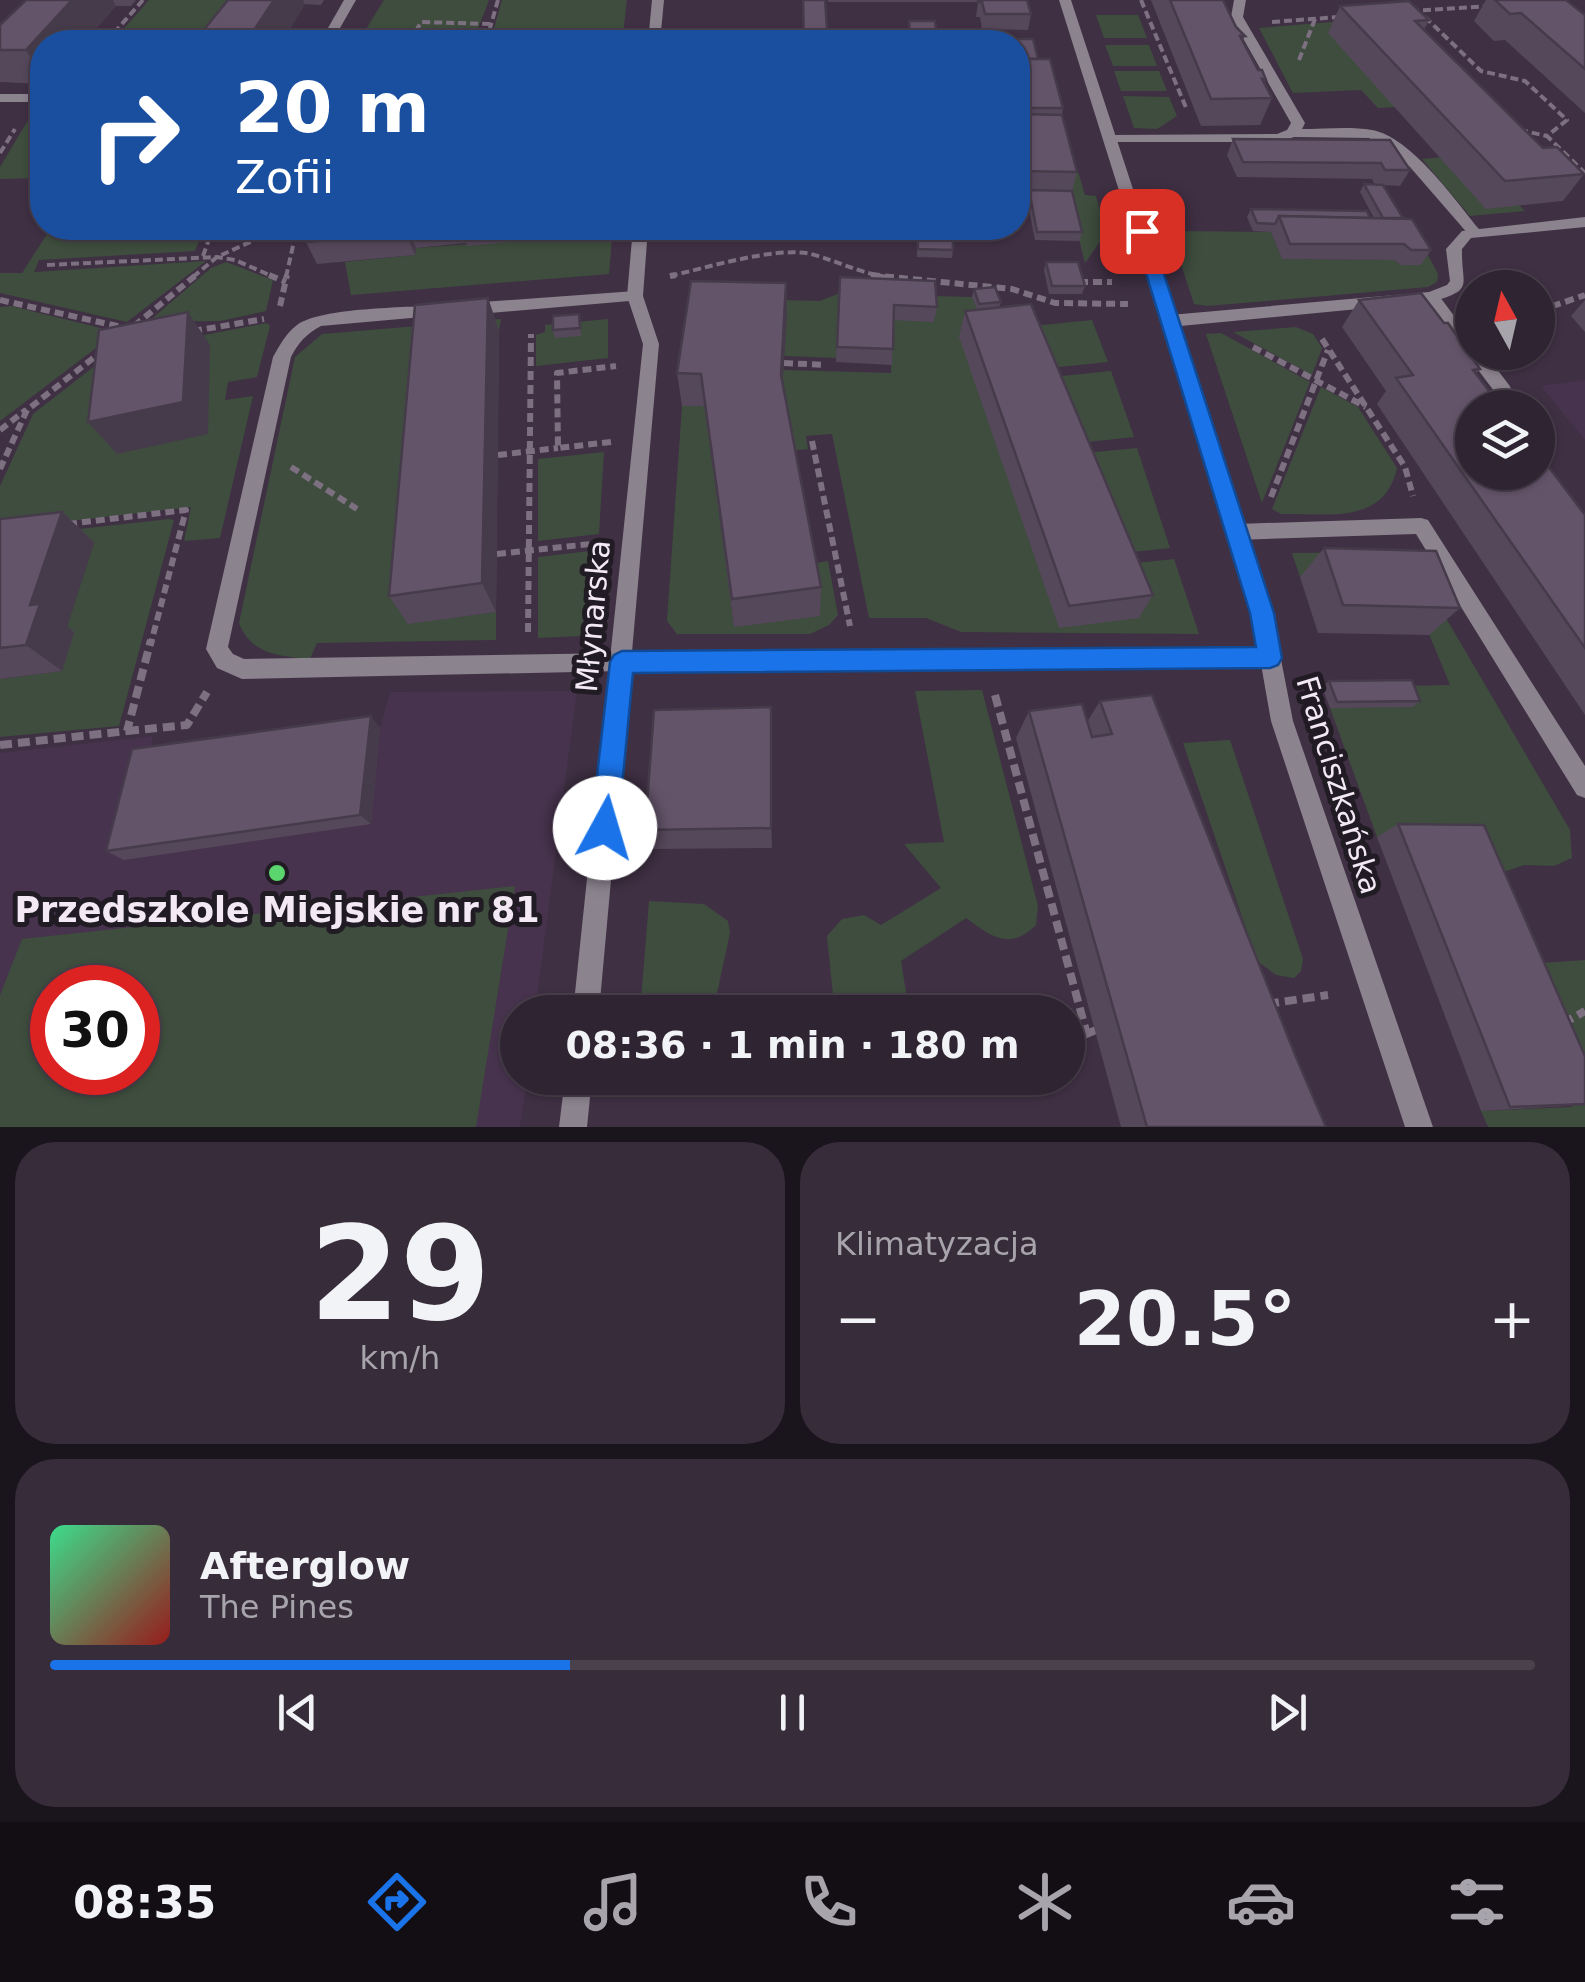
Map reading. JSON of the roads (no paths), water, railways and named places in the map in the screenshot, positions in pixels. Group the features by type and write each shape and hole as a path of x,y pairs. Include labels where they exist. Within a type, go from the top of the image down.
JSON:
{"street":[{"path":"333,30 350,0"},
{"path":"655,30 658,0"},
{"name":"Franciszkańska","path":"1065,0 1262,613 1282,722 1419,1127"},
{"path":"1240,0 1236,10 1240,24 1298,123 1293,133"},
{"path":"0,98 30,98"},
{"path":"1111,139 1372,134 1406,155 1474,232"},
{"path":"1167,312 1202,319 1431,298 1454,289 1458,281 1452,255 1455,243 1474,232 1585,222"},
{"name":"Młynarska","path":"588,995 651,344 635,296 639,240"},
{"path":"635,296 318,321 300,328 282,357 261,447 217,649 225,661 242,669 1270,658"},
{"path":"1431,298 1455,329"},
{"path":"1487,370 1503,390"},
{"path":"1236,532 1421,526 1585,788"},
{"path":"573,1127 578,1095"}],"place":[{"name":"Przedszkole Miejskie nr 81","path":"277,873"}]}
